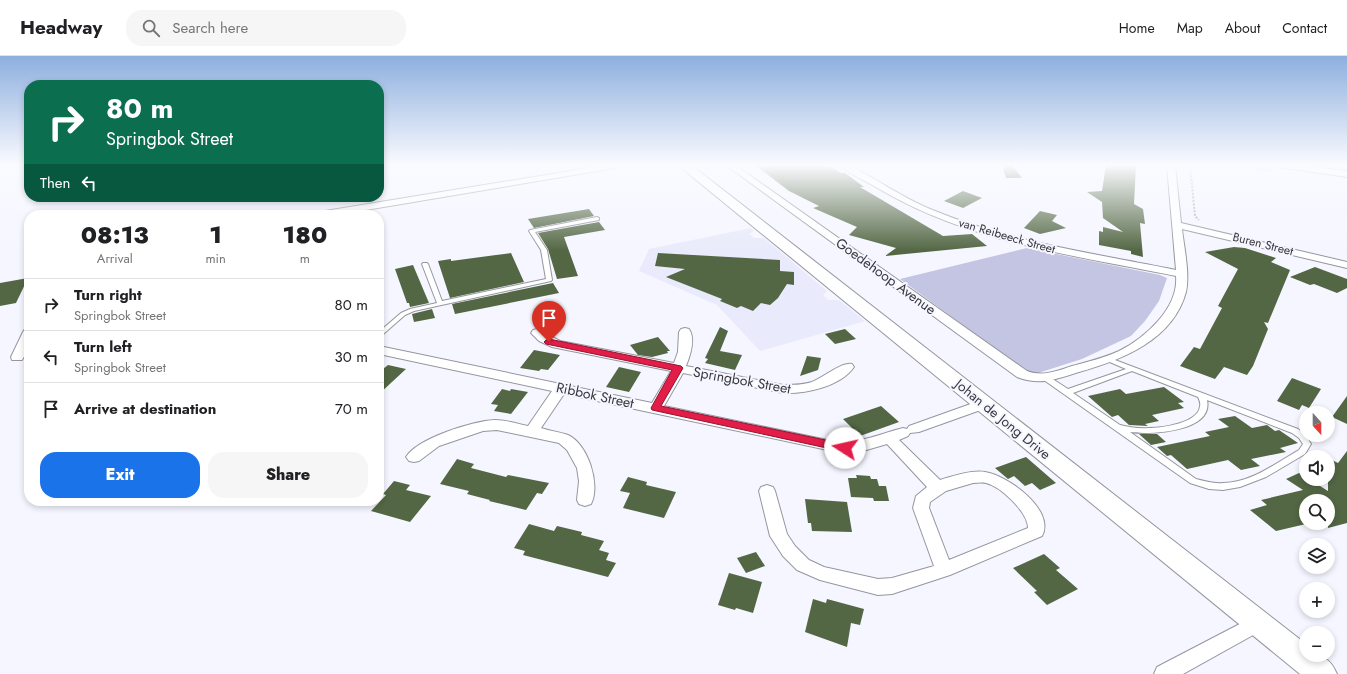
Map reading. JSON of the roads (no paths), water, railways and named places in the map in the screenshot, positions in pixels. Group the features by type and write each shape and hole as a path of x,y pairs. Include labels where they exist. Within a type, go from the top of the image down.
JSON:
{"street":[{"path":"360,210 454,194"},
{"name":"Johan de Jong Drive","path":"720,194 1322,674"},
{"name":"Goedehoop Avenue","path":"770,194 1022,374 1030,377 1045,378"},
{"name":"van Reibeeck Street","path":"894,194 928,211 1036,246 1181,274"},
{"path":"1045,378 1107,359 1132,348 1161,324 1171,310 1182,288 1174,194"},
{"name":"Buren Street","path":"1178,225 1347,265"},
{"name":"Springbok Street","path":"656,408 678,368 686,349 685,332"},
{"name":"Springbok Street","path":"537,333 543,338 556,344 793,390 827,382 848,367"},
{"path":"18,357 24,343"},
{"name":"Ribbok Street","path":"384,351 837,447 853,448 902,433 984,404"},
{"path":"532,431 561,388"},
{"path":"414,457 434,442 482,426 497,425 532,431 564,439 574,447 585,468 587,481 585,500"},
{"path":"902,433 938,488"},
{"path":"766,491 779,536 789,551 803,565 820,573 867,585 886,587 944,570 1036,531 1038,526 1032,512 1015,494 994,480 985,477 961,480 938,488 922,500 921,508 944,570"},
{"path":"1164,674 1257,622"}],"lane":[{"path":"384,331 403,314 412,310 549,280 544,250 532,231 597,219"},
{"path":"426,264 440,303"},
{"path":"1045,378 1068,392 1193,481 1202,485 1221,487 1242,484 1302,452 1307,444 1302,436 1295,431 1202,397 1107,359"},
{"path":"1068,392 1131,369"},
{"path":"1118,428 1158,431 1196,420 1202,413 1204,406 1202,397"}]}
